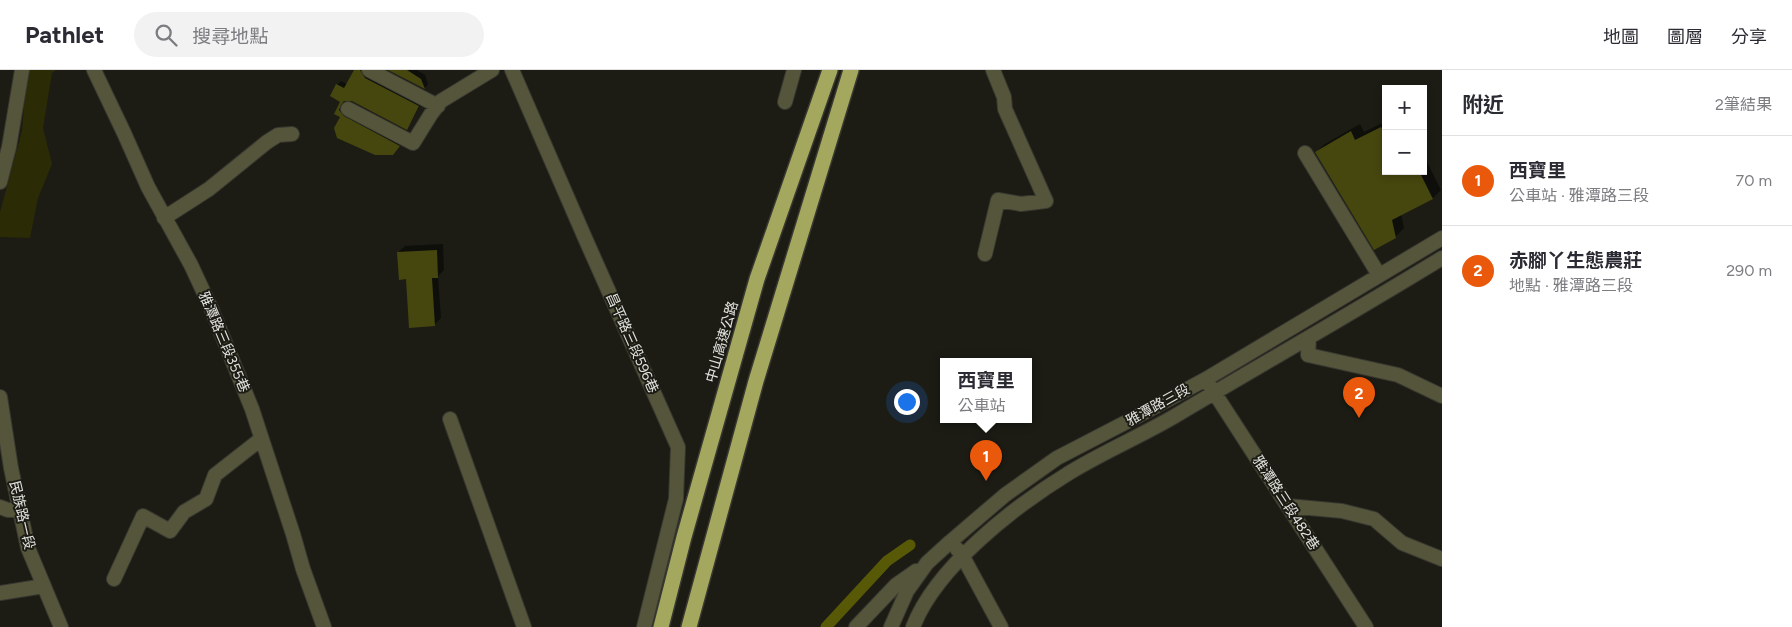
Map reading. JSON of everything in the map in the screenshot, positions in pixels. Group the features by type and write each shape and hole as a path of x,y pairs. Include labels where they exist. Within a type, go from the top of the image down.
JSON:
{"highway":[{"name":"中山高速公路","path":"662,627 684,537 757,279 830,70"},
{"path":"689,627 756,381 851,70"}],"street":[{"path":"0,182 22,70"},
{"name":"雅潭路三段355巷","path":"94,70 148,188 191,265 211,308 252,409 294,534 303,569 324,627"},
{"path":"369,70 438,106"},
{"path":"348,109 413,142 441,101 492,70"},
{"name":"昌平路三段596巷","path":"512,70 678,447 676,500 644,627"},
{"path":"785,102 794,70"},
{"path":"984,254 998,200 1021,204 1046,201 1004,109 1004,97 992,70"},
{"path":"164,218 208,189 267,142 278,135 292,134"},
{"path":"1305,153 1379,275"},
{"name":"雅潭路三段","path":"891,627 906,591 927,563 1005,495 1057,458 1206,379 1442,238"},
{"name":"雅潭路三段","path":"918,623 940,584 962,555 998,524 1062,478 1144,434 1442,258"},
{"path":"1309,338 1308,355 1398,375 1442,396"},
{"name":"雅潭路三段482巷","path":"1206,379 1366,627"},
{"name":"民族路一段","path":"0,397 11,468 28,548 62,627"},
{"path":"450,419 524,627"},
{"path":"114,580 143,516 170,531 184,512 206,499 215,474 261,439"},
{"path":"1288,506 1342,511 1374,519 1402,543 1442,559"},
{"path":"0,507 8,510 20,510"},
{"path":"950,542 962,555 1001,627"},
{"path":"856,627 896,585 927,563"},
{"path":"0,593 44,586"}],"shaded area":[{"path":"29,70 56,70 52,73 43,128 52,164 38,198 30,238 0,237 0,212 22,131"}],"building":[{"path":"354,70 360,70 365,78 419,106 407,130 352,101 344,101 341,105 339,110 344,116 400,146 393,155 375,155 337,138 334,128 340,117 334,114 340,102 330,96 336,84 344,88"},
{"path":"388,70 407,70 421,79 425,89"},
{"path":"1381,127 1382,175 1421,175 1433,199 1392,220 1396,238 1374,250 1315,152 1351,131 1355,140"},
{"path":"437,250 438,278 432,278 435,326 409,328 406,279 399,280 397,252"}],"waterway":[{"path":"826,627 887,561 910,545"}],"place":[{"name":"赤腳丫生態農莊","path":"1359,418"},
{"name":"西寶里","path":"986,481"}]}
